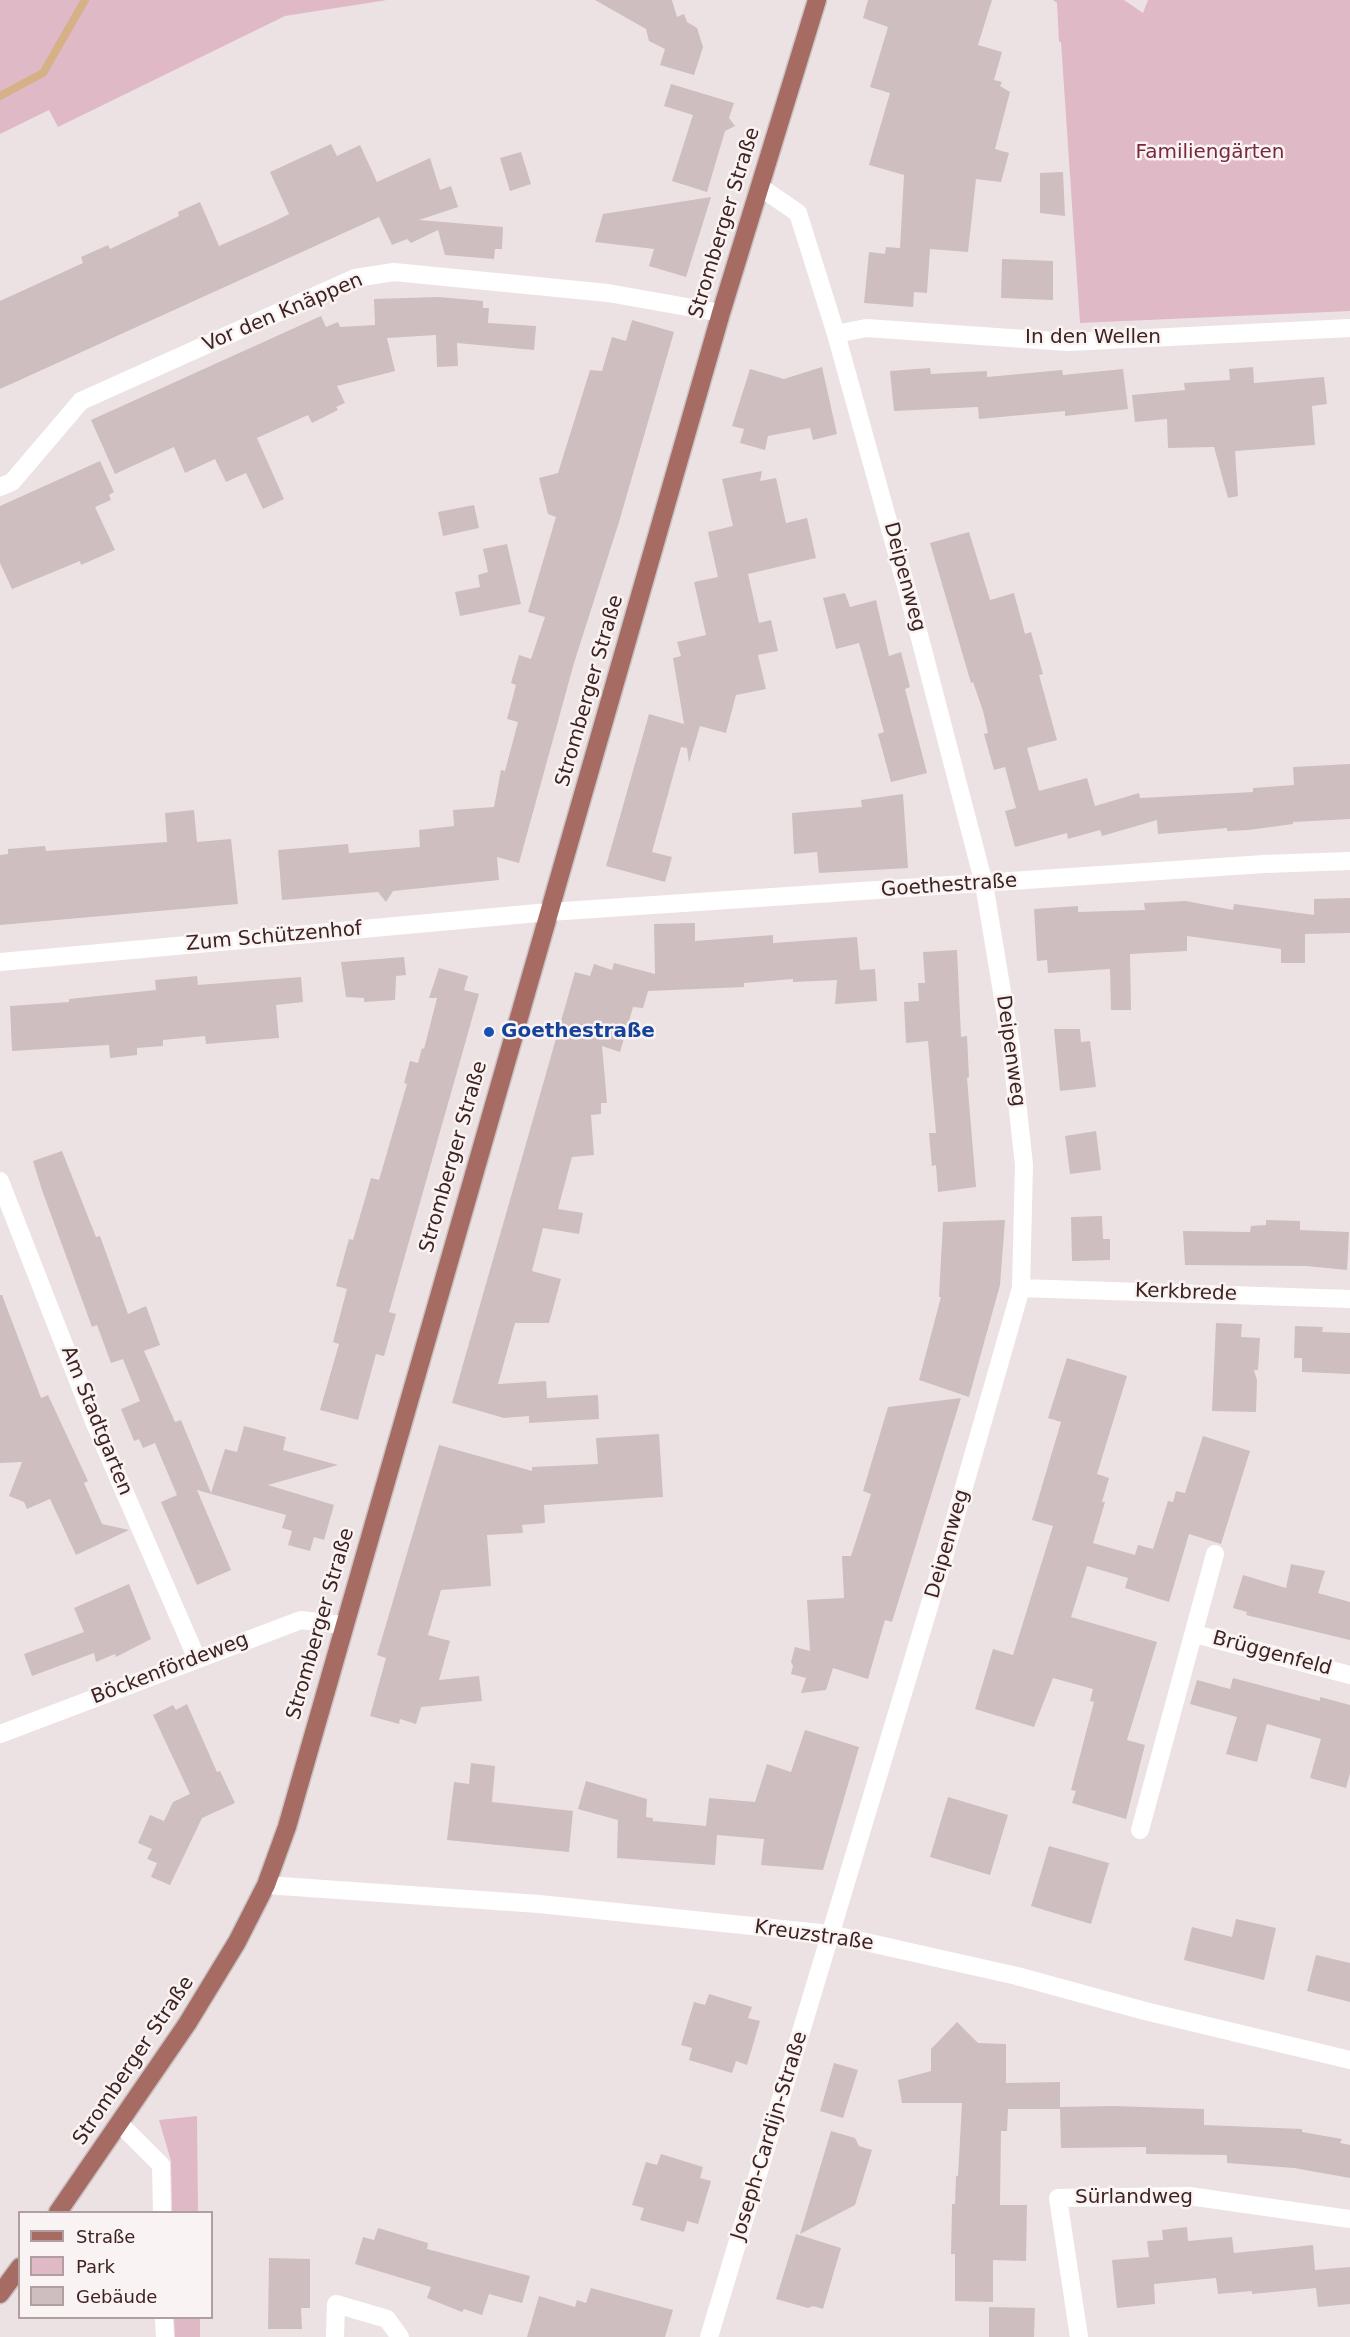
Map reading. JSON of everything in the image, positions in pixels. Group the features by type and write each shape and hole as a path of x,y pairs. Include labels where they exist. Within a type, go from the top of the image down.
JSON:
{"main road":[{"name":"Stromberger Straße","path":"59,2211 120,2124 237,1942 266,1885 287,1827 721,313 817,0"},
{"path":"0,2294 18,2270"}],"street":[{"name":"Deipenweg","path":"760,187 798,213 836,334 911,603 984,884 1011,1046 1024,1165 1022,1288 944,1557 830,1934"},
{"name":"Vor den Knäppen","path":"0,487 12,482 81,401 355,278 394,272 608,293 721,313"},
{"name":"In den Wellen","path":"836,334 866,328 1068,342 1350,328"},
{"name":"Goethestraße","path":"549,912 1264,864 1350,861"},
{"name":"Zum Schützenhof","path":"0,962 549,912"},
{"name":"Am Stadtgarten","path":"0,1181 95,1424 197,1659"},
{"name":"Kerkbrede","path":"1022,1288 1350,1299"},
{"path":"1140,1830 1215,1554"},
{"name":"Böckenfördeweg","path":"0,1734 301,1620 344,1625"},
{"name":"Brüggenfeld","path":"1195,1634 1350,1675"},
{"name":"Kreuzstraße","path":"266,1885 538,1904 830,1934 1017,1976 1145,2011 1350,2060"},
{"name":"Joseph-Cardijn-Straße","path":"709,2337 830,1934"},
{"path":"120,2124 161,2165 162,2211"},
{"name":"Sürlandweg","path":"1080,2337 1058,2198 1189,2196 1350,2219"},
{"path":"335,2337 336,2304 387,2319 400,2337"},
{"path":"164,2319 165,2337"}],"green space":[{"path":"0,0 387,0 285,16 58,127 49,110 0,134"},
{"name":"Familiengärten","path":"1053,0 1124,0 1143,13 1148,0 1350,0 1350,311 1080,323 1061,42 1059,42 1057,3"},
{"path":"197,2116 198,2211 172,2211 171,2161 159,2120"},
{"path":"174,2319 200,2319 200,2337 175,2337"}],"building":[{"path":"595,0 672,0 677,17 684,14 687,22 697,28 703,47 694,75 660,65 665,49 649,41 646,29"},
{"path":"868,0 992,0 978,45 1002,52 994,80 1002,82 1000,86 1010,92 995,149 1009,153 1001,182 976,179 968,252 930,249 927,293 914,292 913,307 864,303 869,252 885,254 886,247 900,248 904,175 869,165 890,93 870,87 888,27 863,18"},
{"path":"671,84 734,103 729,118 735,126 725,131 707,192 672,181 693,115 664,106"},
{"path":"331,144 337,156 360,145 377,182 430,158 440,190 451,186 458,207 419,220 503,227 502,249 495,249 494,259 445,255 438,230 411,243 407,239 392,245 379,217 0,389 0,301 83,263 81,257 108,245 110,249 179,216 178,212 200,202 219,246 271,223 289,214 270,172"},
{"path":"521,152 531,184 510,191 500,158"},
{"path":"1063,172 1065,216 1040,213 1040,173"},
{"path":"711,197 686,277 649,266 654,249 595,242 603,214"},
{"path":"1002,259 1053,261 1053,300 1001,298"},
{"path":"439,297 483,301 483,308 489,308 488,323 536,326 534,350 457,343 458,366 437,367 436,335 387,338 395,371 337,386 345,403 336,407 338,410 312,423 308,415 257,438 284,499 263,509 246,473 226,482 215,459 185,473 174,447 115,474 91,420 321,316 326,327 338,322 340,327 375,325 374,299"},
{"path":"632,320 674,332 619,522 574,663 519,863 497,857 499,880 393,891 386,902 378,892 282,900 278,850 348,844 349,853 420,847 419,830 454,826 453,810 494,807 501,770 505,771 518,722 507,719 516,685 511,683 519,655 531,659 545,617 528,612 556,517 548,514 539,478 558,473 590,370 602,371 612,337 626,341"},
{"path":"822,367 837,434 813,440 810,428 768,436 765,450 740,443 744,429 732,426 750,369 784,379"},
{"path":"1253,367 1254,383 1324,377 1327,404 1312,406 1315,445 1235,451 1238,496 1228,498 1214,447 1168,448 1167,419 1135,422 1132,395 1185,390 1184,383 1230,380 1229,369"},
{"path":"930,368 931,374 987,371 987,377 1062,370 1063,375 1123,369 1128,409 1065,416 1065,411 979,419 978,407 894,411 890,371"},
{"path":"100,461 114,492 109,495 111,500 95,507 115,550 81,565 80,561 12,589 0,563 0,506"},
{"path":"762,471 760,481 776,478 786,523 807,518 816,558 748,574 759,623 771,620 778,651 758,655 766,689 736,695 726,733 700,726 689,763 687,748 681,747 652,852 672,857 665,882 606,866 649,714 684,724 673,658 681,656 677,642 706,635 694,582 718,577 708,532 733,526 722,479"},
{"path":"474,505 479,528 443,536 438,512"},
{"path":"969,532 990,600 1014,593 1025,634 1031,632 1043,674 1039,675 1057,740 1027,748 1039,791 1087,778 1095,806 1139,793 1140,798 1253,792 1253,788 1294,785 1293,767 1350,764 1350,819 1293,822 1293,824 1248,830 1227,831 1227,828 1158,834 1157,820 1102,836 1100,830 1068,839 1067,833 1015,847 1005,811 1016,808 1005,767 994,770 984,734 988,733 983,711 973,682 971,683 930,543"},
{"path":"507,544 521,604 460,616 455,592 480,587 478,575 488,572 483,549"},
{"path":"845,593 850,607 876,600 889,656 901,652 910,687 905,689 927,773 891,782 878,734 884,732 859,643 836,649 823,598"},
{"path":"903,794 908,868 819,873 817,852 794,854 792,813 862,807 861,800"},
{"path":"194,810 197,842 231,839 238,904 0,925 0,855 8,854 8,849 45,846 46,851 167,842 165,813"},
{"path":"1350,898 1350,933 1305,934 1305,963 1281,963 1281,949 1187,936 1187,951 1130,954 1131,1010 1111,1010 1110,969 1048,973 1047,960 1037,961 1034,909 1078,906 1078,912 1145,910 1144,903 1186,901 1233,910 1234,904 1314,915 1314,899"},
{"path":"695,923 695,941 773,935 773,943 857,937 860,970 875,969 877,1001 835,1004 837,980 793,982 793,979 744,983 744,987 648,991 643,1008 633,1007 620,1052 602,1046 607,1103 601,1103 601,1114 591,1115 594,1155 572,1157 558,1209 583,1213 579,1234 543,1228 532,1271 561,1279 549,1323 515,1323 498,1384 546,1381 547,1398 598,1395 599,1419 529,1423 529,1416 504,1418 452,1403 575,972 590,976 594,964 612,970 614,963 655,974 654,924"},
{"path":"957,950 961,1037 967,1036 969,1077 967,1078 976,1187 938,1192 936,1165 932,1166 929,1133 936,1133 928,1041 906,1043 904,1002 919,1001 918,983 925,983 923,952"},
{"path":"404,957 406,975 396,976 395,1000 364,1002 364,998 346,997 341,962"},
{"path":"439,968 468,976 464,990 479,994 389,1312 396,1314 384,1356 376,1354 358,1420 320,1410 339,1344 333,1342 347,1289 336,1286 349,1239 353,1240 371,1178 379,1180 407,1084 404,1083 410,1061 418,1063 422,1048 424,1049 437,998 429,998"},
{"path":"197,976 198,985 301,977 303,1002 276,1005 279,1038 206,1044 205,1036 163,1040 163,1046 137,1048 137,1055 110,1058 109,1045 12,1051 10,1006 69,1002 69,999 156,990 155,980"},
{"path":"1054,1029 1080,1029 1081,1042 1090,1041 1096,1087 1060,1091"},
{"path":"1096,1131 1101,1170 1070,1174 1065,1136"},
{"path":"62,1151 96,1237 100,1236 128,1314 146,1306 160,1345 144,1351 175,1422 181,1420 211,1493 225,1449 237,1452 244,1426 286,1437 283,1450 338,1465 268,1485 334,1505 324,1540 314,1537 310,1551 288,1545 292,1531 282,1528 286,1515 197,1490 231,1570 197,1585 161,1502 177,1495 155,1443 143,1448 139,1439 134,1441 121,1409 140,1401 123,1359 111,1363 97,1325 92,1327 42,1190 33,1161"},
{"path":"1102,1216 1103,1239 1110,1239 1110,1260 1072,1261 1071,1217"},
{"path":"1005,1220 1000,1285 969,1397 919,1380 941,1297 939,1297 943,1222"},
{"path":"1266,1220 1300,1221 1300,1230 1349,1232 1347,1270 1306,1266 1185,1265 1183,1231 1250,1232 1251,1226 1266,1225"},
{"path":"0,1295 2,1295 41,1398 48,1395 88,1481 84,1483 102,1524 129,1530 76,1555 50,1499 27,1509 24,1502 9,1496 22,1462 0,1463"},
{"path":"1216,1323 1242,1324 1241,1337 1260,1338 1258,1370 1254,1370 1257,1380 1256,1412 1212,1411"},
{"path":"1295,1326 1323,1327 1322,1332 1350,1333 1350,1374 1302,1372 1302,1358 1294,1358"},
{"path":"1067,1358 1127,1376 1097,1474 1109,1478 1102,1502 1105,1502 1093,1543 1135,1555 1138,1545 1153,1549 1168,1501 1173,1502 1176,1491 1185,1493 1203,1436 1250,1451 1221,1544 1189,1534 1169,1602 1125,1588 1128,1578 1087,1566 1071,1617 1157,1642 1127,1740 1145,1745 1126,1819 1072,1803 1076,1791 1071,1790 1094,1702 1090,1701 1093,1689 1053,1678 1034,1727 975,1709 993,1649 1013,1655 1053,1526 1032,1520 1061,1422 1048,1418"},
{"path":"961,1398 892,1622 885,1620 868,1679 833,1668 826,1690 801,1693 806,1678 791,1674 793,1666 791,1662 795,1647 810,1651 807,1600 844,1598 842,1556 851,1556 871,1494 863,1491 888,1407"},
{"path":"659,1434 663,1497 544,1505 545,1523 522,1525 523,1533 487,1535 491,1586 441,1590 428,1635 450,1641 439,1680 479,1676 482,1701 421,1707 416,1724 400,1719 399,1724 370,1716 386,1658 377,1655 439,1445 532,1471 532,1467 598,1464 596,1438"},
{"path":"1291,1564 1325,1571 1318,1593 1350,1602 1350,1640 1246,1615 1247,1612 1233,1608 1243,1575 1286,1588"},
{"path":"129,1584 151,1639 116,1657 115,1654 96,1662 94,1653 32,1676 24,1654 84,1632 74,1608"},
{"path":"1233,1678 1320,1701 1320,1697 1350,1705 1350,1773 1346,1788 1310,1778 1321,1739 1267,1724 1257,1762 1226,1754 1237,1717 1190,1704 1197,1680 1230,1689"},
{"path":"187,1704 217,1772 220,1771 235,1803 202,1818 170,1885 151,1877 157,1863 147,1859 152,1849 138,1843 150,1815 164,1821 173,1802 190,1794 153,1715 173,1705 176,1710"},
{"path":"805,1730 859,1747 823,1870 761,1865 764,1839 717,1835 715,1865 617,1858 618,1820 578,1809 586,1781 647,1799 646,1817 653,1818 653,1821 706,1826 709,1798 755,1802 767,1764 791,1772"},
{"path":"471,1763 495,1766 492,1802 573,1811 569,1852 447,1840 454,1782 469,1784"},
{"path":"948,1797 1008,1815 990,1875 930,1857"},
{"path":"1049,1846 1109,1863 1091,1924 1031,1906"},
{"path":"1236,1919 1276,1928 1264,1980 1184,1960 1192,1927 1232,1937"},
{"path":"1316,1955 1350,1963 1350,2002 1307,1991"},
{"path":"709,1994 752,2007 748,2018 760,2021 747,2065 736,2061 732,2073 689,2060 692,2048 681,2045 694,2002 705,2005"},
{"path":"957,2022 978,2043 1006,2044 1006,2083 1060,2082 1060,2109 1008,2109 1007,2131 1001,2131 1000,2205 1027,2205 1026,2261 993,2260 993,2302 955,2301 955,2254 951,2254 952,2204 955,2204 956,2176 958,2176 962,2103 902,2103 898,2080 931,2071 931,2049"},
{"path":"834,2063 858,2070 843,2118 820,2111"},
{"path":"1060,2107 1204,2109 1204,2125 1302,2129 1302,2132 1342,2139 1340,2143 1350,2145 1350,2178 1294,2168 1227,2163 1227,2155 1146,2154 1146,2147 1061,2148"},
{"path":"831,2131 855,2138 859,2146 872,2150 855,2205 800,2234"},
{"path":"661,2154 703,2167 700,2178 711,2181 698,2224 687,2221 684,2232 640,2220 644,2208 632,2205 646,2162 657,2165"},
{"path":"1187,2227 1188,2241 1232,2237 1234,2253 1313,2245 1315,2270 1350,2267 1350,2304 1318,2307 1316,2288 1252,2294 1252,2291 1218,2294 1216,2278 1154,2284 1155,2304 1117,2308 1112,2260 1149,2257 1147,2241 1163,2240 1162,2230"},
{"path":"378,2228 428,2243 427,2249 530,2276 522,2303 489,2294 482,2315 464,2309 462,2312 427,2298 431,2287 355,2264 363,2237 374,2240"},
{"path":"796,2234 841,2248 823,2309 813,2306 808,2308 776,2299"},
{"path":"269,2258 310,2259 310,2308 301,2308 302,2329 268,2329"},
{"path":"591,2288 673,2310 665,2337 527,2337 539,2296 575,2307 577,2300 586,2303"},
{"path":"989,2307 1035,2308 1034,2337 989,2337"}],"waterway":[{"path":"0,96 43,73 85,0"}],"place":[{"name":"Goethestraße","path":"489,1032"}]}
